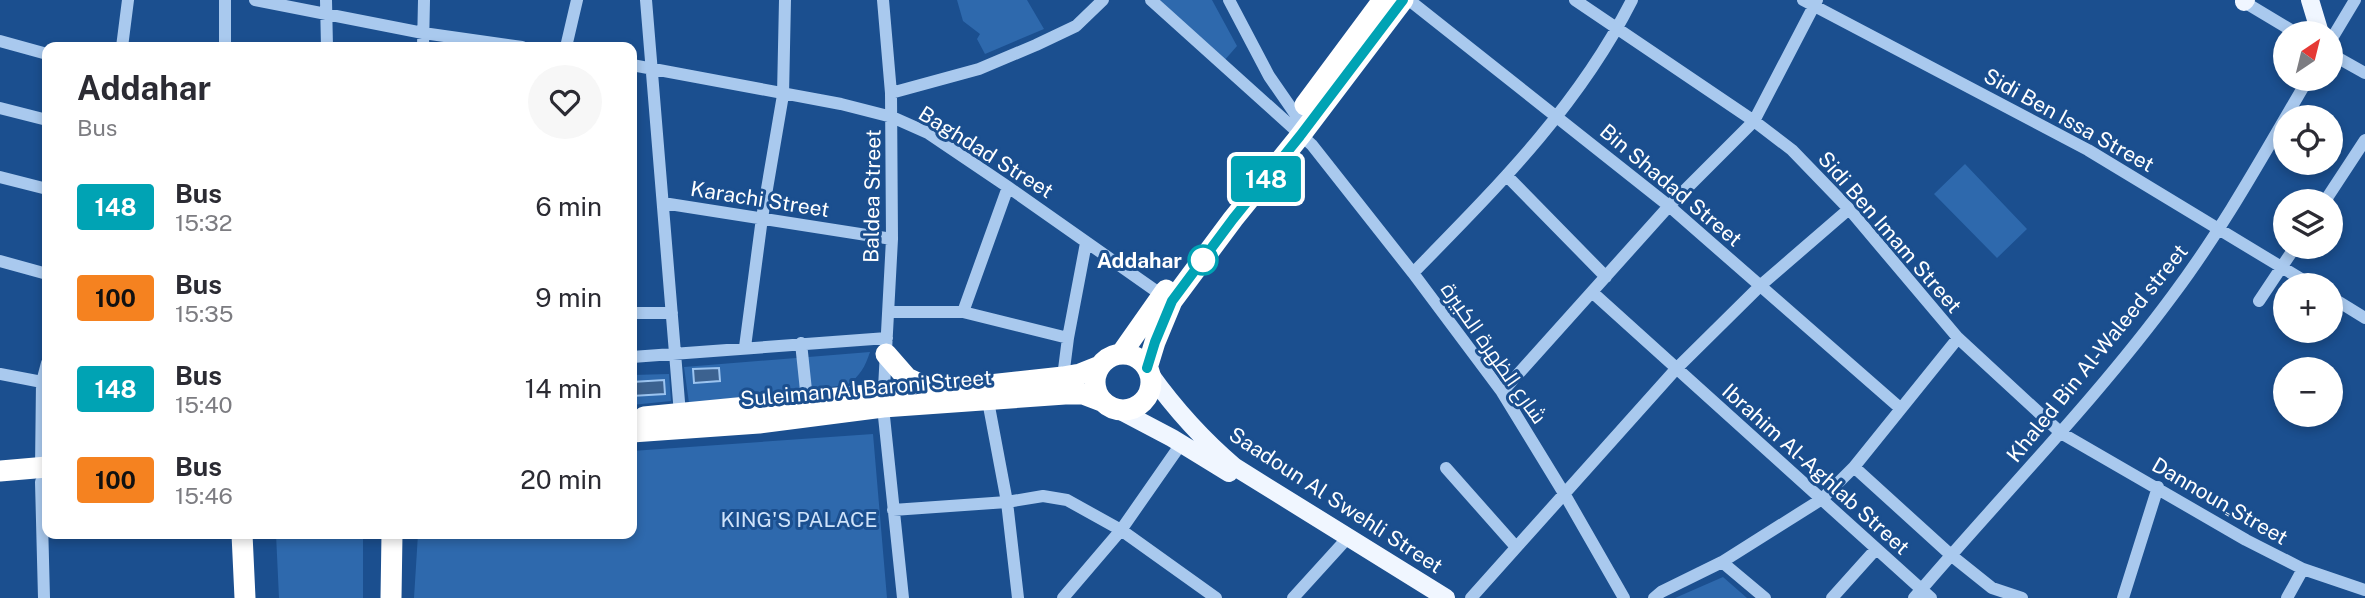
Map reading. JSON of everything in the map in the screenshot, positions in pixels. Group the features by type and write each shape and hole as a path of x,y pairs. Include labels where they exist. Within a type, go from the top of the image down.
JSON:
{"highway":[{"path":"1301,130 1383,0"},
{"path":"1121,354 1403,0"},
{"path":"1149,371 1136,357 1113,355 1100,366 1095,381 1096,389 1110,405 1126,410 1144,401 1151,383 1149,371 1167,299"},
{"path":"887,346 907,378 935,391"},
{"name":"Suleiman Al Baroni Street","path":"637,432 759,423 935,391 1063,377 1100,366"},
{"name":"Suleiman Al Baroni Street","path":"637,418 807,400 988,401 1083,394 1110,405"},
{"path":"0,471 42,475"},
{"path":"0,484 42,475"},
{"path":"242,539 245,598"},
{"path":"391,539 391,598"}],"main road":[{"path":"2310,0 2316,21"},
{"name":"Saadoun Al Swehli Street","path":"1149,371 1181,414 1211,447 1235,467 1446,598"},
{"name":"Saadoun Al Swehli Street","path":"1110,405 1177,441 1432,598"},
{"path":"1177,441 1157,424 1156,413 1166,405 1181,414"}],"street":[{"path":"123,42 128,0"},
{"path":"225,0 225,42"},
{"path":"255,0 326,6 423,33 487,42"},
{"path":"423,42 424,0"},
{"path":"567,42 577,0"},
{"path":"646,0 680,414"},
{"path":"745,347 762,218 783,94 785,0"},
{"name":"Baldea Street","path":"883,0 892,117 892,239 883,400 903,598"},
{"path":"891,93 979,69 1036,45 1076,26 1103,0"},
{"path":"1151,0 1301,130"},
{"path":"1229,0 1301,130"},
{"name":"Bin Shadad Street","path":"1409,0 1669,205 1900,408"},
{"name":"Sidi Ben Imam Street","path":"1575,0 1754,121 1791,150 1849,208 1958,338 2061,433"},
{"path":"1413,273 1507,176 1558,117 1618,28 1632,0"},
{"path":"2342,21 2355,0"},
{"path":"2244,1 2276,21"},
{"path":"1502,392 1669,205 1754,121 1811,2"},
{"name":"Sidi Ben Issa Street","path":"1811,2 2088,150 2290,273"},
{"path":"326,6 327,42"},
{"path":"0,41 42,53"},
{"path":"2343,61 2365,73"},
{"name":"Baghdad Street","path":"637,66 841,104 892,117 928,133 1167,299"},
{"path":"1255,92 1269,76"},
{"name":"Khaled Bin Al-Waleed street","path":"1922,595 1952,556 2061,433 2174,295 2220,228 2301,91"},
{"path":"0,108 42,119"},
{"name":"شارع الظهرة الكبيرة","path":"1301,130 1502,392 1565,495 1623,598"},
{"path":"2333,189 2365,139"},
{"path":"1507,176 1605,277"},
{"path":"0,177 42,188"},
{"path":"963,312 1008,187"},
{"name":"Karachi Street","path":"663,203 892,239"},
{"path":"1472,598 1676,369 1761,285 1849,208"},
{"path":"1063,377 1086,243"},
{"path":"2259,301 2287,259"},
{"path":"0,261 42,273"},
{"name":"Ibrahim Al-Aghlab Street","path":"1592,292 1822,499 1922,595"},
{"path":"2343,304 2365,318"},
{"path":"888,312 963,312 1068,338"},
{"path":"637,313 672,313"},
{"path":"1654,598 1722,562 1822,499 1854,467 1958,338"},
{"path":"801,343 807,400"},
{"path":"637,356 801,343 887,346"},
{"path":"0,373 42,382"},
{"path":"988,401 1007,502 1018,598"},
{"name":"Dannoun ٍStreet","path":"2061,433 2246,540 2303,569 2365,590"},
{"path":"1063,598 1121,530 1177,441"},
{"path":"1854,467 1990,593 2022,598"},
{"path":"1446,468 1516,547"},
{"path":"2123,598 2158,487"},
{"path":"893,510 1057,497 1080,505 1121,530 1216,598"},
{"path":"44,539 44,598"},
{"path":"1293,598 1343,543"},
{"path":"1832,598 1876,549"},
{"path":"1722,562 1765,598"},
{"path":"2287,598 2303,569"}],"green space":[{"path":"957,0 1027,0 1044,29 985,54 977,39 980,34 963,21"},
{"path":"1160,0 1212,0 1237,46 1223,62"},
{"path":"1965,164 2027,229 1997,258 1934,194"},
{"path":"870,352 862,371 847,385 689,403 684,367"},
{"path":"669,374 671,401 637,404 637,375"},
{"name":"KING'S PALACE","path":"873,434 887,598 414,598 418,539 637,539 637,451"},
{"path":"276,539 363,539 363,598 279,598"},
{"path":"1723,577 1747,598 1675,598"}],"shaded area":[{"path":"719,368 720,381 694,383 693,369"},
{"path":"664,380 665,394 637,396 637,382"}],"bus line":[{"name":"148","path":"1147,368 1172,301 1403,0"}],"place":[{"name":"Addahar","path":"1203,260"}]}
